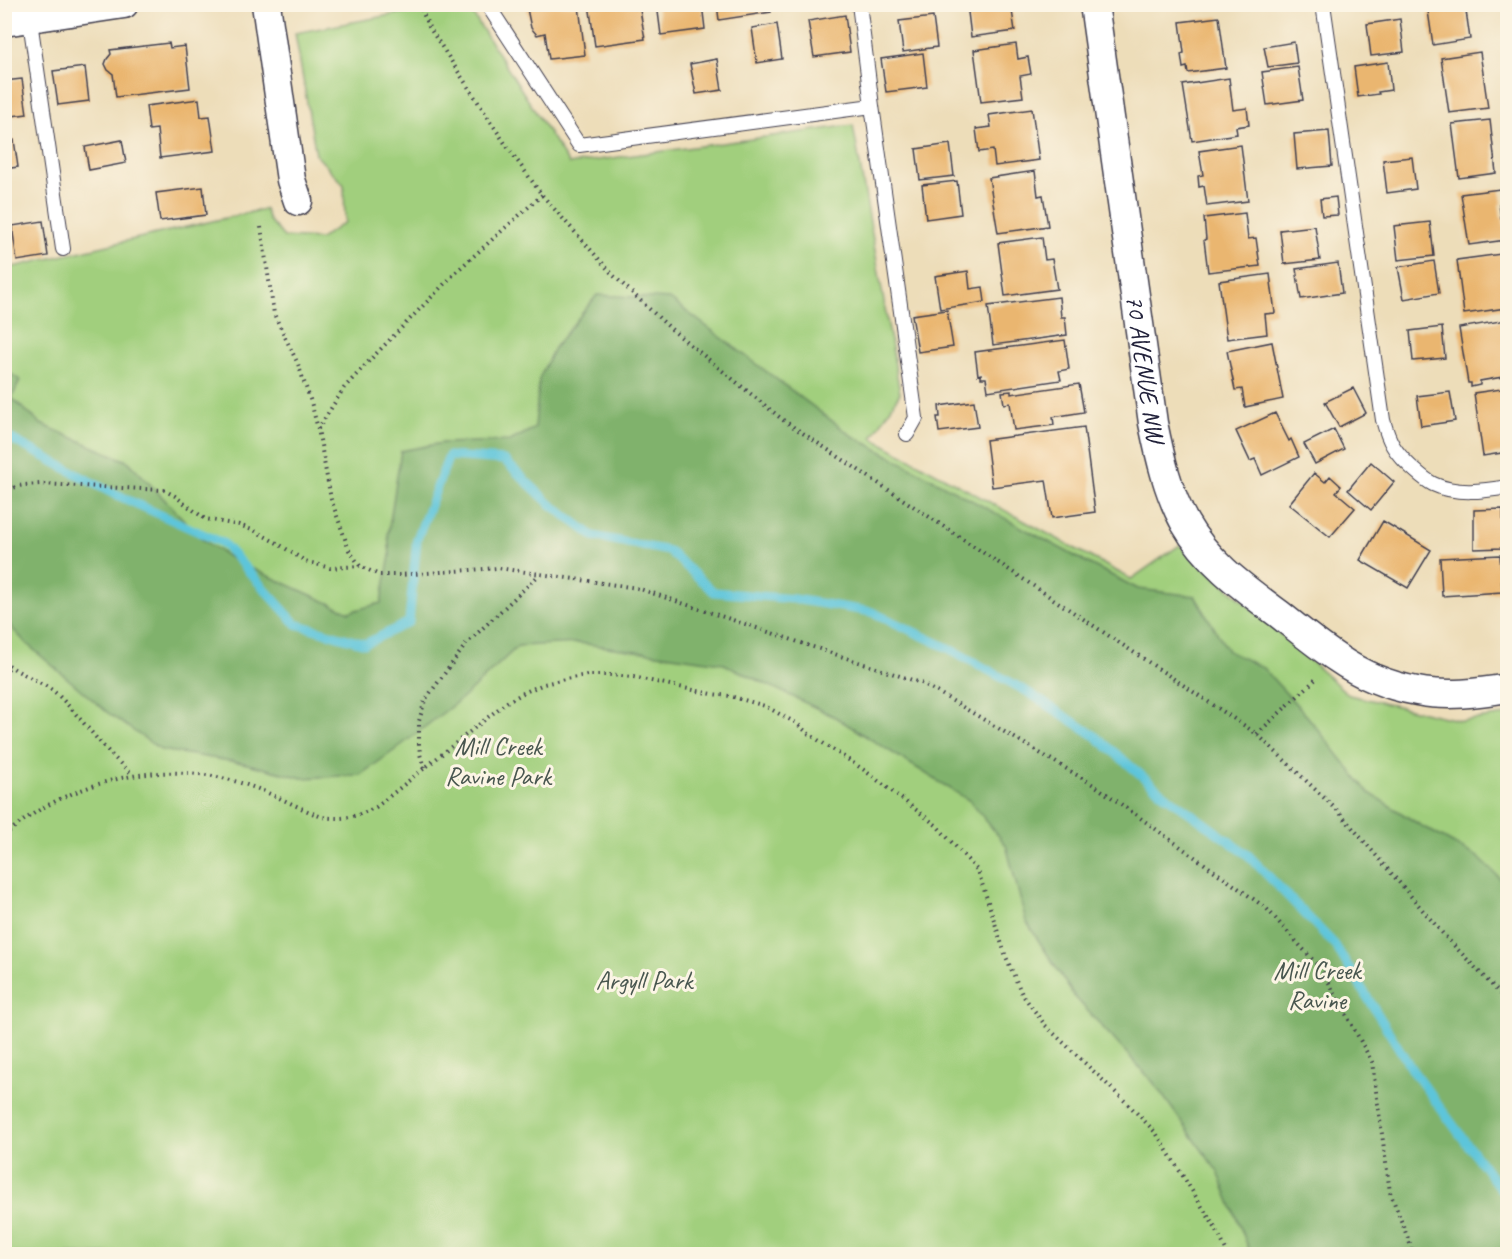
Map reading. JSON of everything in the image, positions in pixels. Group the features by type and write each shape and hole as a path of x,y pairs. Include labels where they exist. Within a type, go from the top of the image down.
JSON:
{"street":[{"path":"21,15 124,4"},
{"path":"266,4 291,180 298,201"},
{"name":"70 AVENUE NW","path":"1094,4 1153,423 1164,472 1184,522 1214,562 1234,580 1337,658 1379,679 1416,691 1457,694 1508,688"}],"lane":[{"path":"487,4 579,145 872,106"},
{"path":"859,4 916,418 907,434"},
{"path":"1323,4 1387,436 1398,454 1432,484 1466,491 1485,491 1508,487"},
{"path":"21,15 63,249"}],"path":[{"path":"419,4 429,27 506,145 542,195 614,276 663,322 783,420 1257,734 1339,812 1444,935 1508,1002"},
{"path":"318,429 344,388 370,360 458,270 542,195"},
{"path":"261,227 274,314 298,364 311,402 331,499 349,550 360,566"},
{"path":"4,494 20,485 40,484 164,490 205,519 239,525 277,543 305,561 330,568 360,566 379,575 498,568 637,588 924,684 1097,787 1266,908 1322,970 1372,1062 1390,1192 1414,1254"},
{"path":"424,768 420,754 419,721 425,700 468,643 540,575"},
{"path":"1257,734 1337,658"},
{"path":"4,661 13,669 43,683 58,695 118,763 133,775"},
{"path":"4,674 10,666"},
{"path":"4,835 22,821 75,791 133,775 160,773 188,773 243,783 316,814 335,819 363,814 376,807 507,702 535,688 587,675 633,677 748,700 781,714 864,770 936,825 978,871 1006,957 1022,994 1045,1025 1156,1134 1216,1229 1228,1254"}],"green space":[{"name":"Mill Creek Ravine Park","path":"443,5 467,5 569,164 853,125 900,393 872,438 1131,579 1180,545 1349,695 1462,721 1507,715 1507,1254 5,1254 4,269 265,209 269,220 284,237 320,239 345,222 344,185 316,155 295,33"},
{"name":"Mill Creek Ravine","path":"597,295 670,299 851,435 1138,589 1195,596 1228,651 1263,668 1308,717 1368,792 1420,825 1478,857 1507,885 1507,1254 1251,1254 1218,1172 1153,1082 1074,996 1026,921 1006,845 970,801 835,717 722,663 579,643 518,646 466,695 360,775 302,778 243,763 161,750 108,713 27,644 5,621 5,370 20,380 12,398 41,424 129,462 202,539 235,561 349,612 381,603 390,556 388,534 401,451 442,443 510,441 535,428 539,379 554,348"}],"building":[{"path":"526,4 579,6 585,55 549,59 545,33 537,35 531,28"},
{"path":"589,4 639,4 645,39 595,46"},
{"path":"657,4 702,4 705,29 661,35"},
{"path":"717,4 770,4 771,12 719,20"},
{"path":"784,4 816,4 816,6 785,10"},
{"path":"967,4 1011,4 1015,31 971,37"},
{"path":"1427,4 1465,4 1470,39 1433,45"},
{"path":"845,15 850,52 814,57 808,21"},
{"path":"933,17 937,47 903,52 899,21"},
{"path":"1219,17 1226,68 1188,73 1187,67 1183,68 1181,54 1184,53 1180,22"},
{"path":"1400,19 1404,52 1371,56 1367,24"},
{"path":"777,24 782,59 757,63 752,28"},
{"path":"1294,42 1297,63 1268,67 1264,47"},
{"path":"169,43 170,48 185,46 190,88 116,97 113,74 105,64 111,54 110,50"},
{"path":"1016,44 1018,59 1028,57 1031,74 1020,76 1023,97 981,102 974,50"},
{"path":"1480,52 1488,108 1449,113 1441,58"},
{"path":"923,53 927,87 886,92 881,59"},
{"path":"717,59 722,90 696,94 690,64"},
{"path":"1388,62 1391,90 1358,97 1354,67"},
{"path":"85,67 89,101 58,105 53,71"},
{"path":"1298,67 1303,100 1267,105 1262,72"},
{"path":"1229,78 1233,110 1247,108 1249,125 1236,127 1237,134 1192,141 1183,85"},
{"path":"22,79 27,114 4,117 4,81"},
{"path":"199,99 201,117 210,116 215,151 160,158 157,129 149,130 146,106"},
{"path":"1032,109 1039,160 995,166 993,150 979,152 976,129 991,127 989,115"},
{"path":"1490,120 1496,173 1459,178 1452,124"},
{"path":"1329,131 1332,166 1297,169 1294,134"},
{"path":"14,140 18,167 4,169 4,141"},
{"path":"122,140 126,163 89,170 85,147"},
{"path":"950,144 954,176 920,180 916,149"},
{"path":"1241,145 1248,201 1207,206 1204,186 1199,187 1198,176 1203,175 1199,151"},
{"path":"1412,157 1416,189 1387,193 1383,160"},
{"path":"1035,171 1038,196 1043,195 1048,226 998,233 989,178"},
{"path":"957,181 961,214 926,219 922,185"},
{"path":"203,187 206,215 160,221 156,193"},
{"path":"1500,189 1502,204 1499,204 1506,240 1469,245 1461,194"},
{"path":"1336,197 1338,215 1322,216 1320,199"},
{"path":"1245,213 1248,239 1256,238 1260,266 1208,272 1204,218"},
{"path":"43,221 48,256 17,261 12,226"},
{"path":"1430,222 1434,256 1398,260 1394,226"},
{"path":"1315,226 1320,260 1284,264 1280,230"},
{"path":"1042,237 1045,260 1052,259 1057,289 1005,296 998,243"},
{"path":"1501,254 1506,308 1464,314 1457,260"},
{"path":"1434,261 1439,293 1404,299 1398,267"},
{"path":"1338,263 1342,293 1301,299 1296,269"},
{"path":"968,271 970,289 983,287 985,302 940,309 935,276"},
{"path":"1270,274 1275,313 1265,314 1267,334 1227,339 1219,281"},
{"path":"1059,297 1061,317 1065,317 1067,335 993,345 988,306"},
{"path":"947,310 953,347 918,352 912,315"},
{"path":"1506,320 1508,376 1480,381 1480,385 1471,387 1471,383 1468,383 1459,328"},
{"path":"1442,327 1445,358 1413,361 1410,331"},
{"path":"1065,340 1069,369 1059,371 1061,380 988,391 986,378 981,378 981,374 978,375 975,352"},
{"path":"1272,342 1283,399 1245,407 1242,389 1235,390 1227,351"},
{"path":"1079,384 1084,412 1053,417 1054,425 1014,430 1010,403 1004,404 1002,392 1011,391 1011,394"},
{"path":"1353,388 1366,413 1339,427 1325,402"},
{"path":"1508,388 1508,452 1483,456 1474,393"},
{"path":"1450,392 1455,421 1421,426 1417,396"},
{"path":"974,401 978,427 939,432 937,417 940,417 939,406"},
{"path":"1275,413 1299,457 1262,475 1255,459 1250,461 1236,431"},
{"path":"1084,427 1095,512 1052,518 1046,480 992,487 986,440"},
{"path":"1334,429 1344,449 1315,464 1304,444"},
{"path":"1371,462 1394,482 1371,510 1348,490"},
{"path":"1314,473 1325,482 1330,476 1341,486 1336,492 1355,508 1330,537 1289,504"},
{"path":"1503,509 1503,548 1474,549 1474,510"},
{"path":"1383,521 1431,550 1408,588 1360,560"},
{"path":"1500,555 1502,592 1442,596 1440,558"}],"waterway":[{"path":"4,435 110,492 223,543 296,624 365,644 409,622 417,539 449,456 504,460 549,503 593,536 669,551 714,592 794,599 872,612 950,649 1026,691 1094,735 1161,792 1248,855 1335,945 1413,1071 1508,1199"}],"park label":[{"name":"Argyll Park","path":"644,980"}]}
